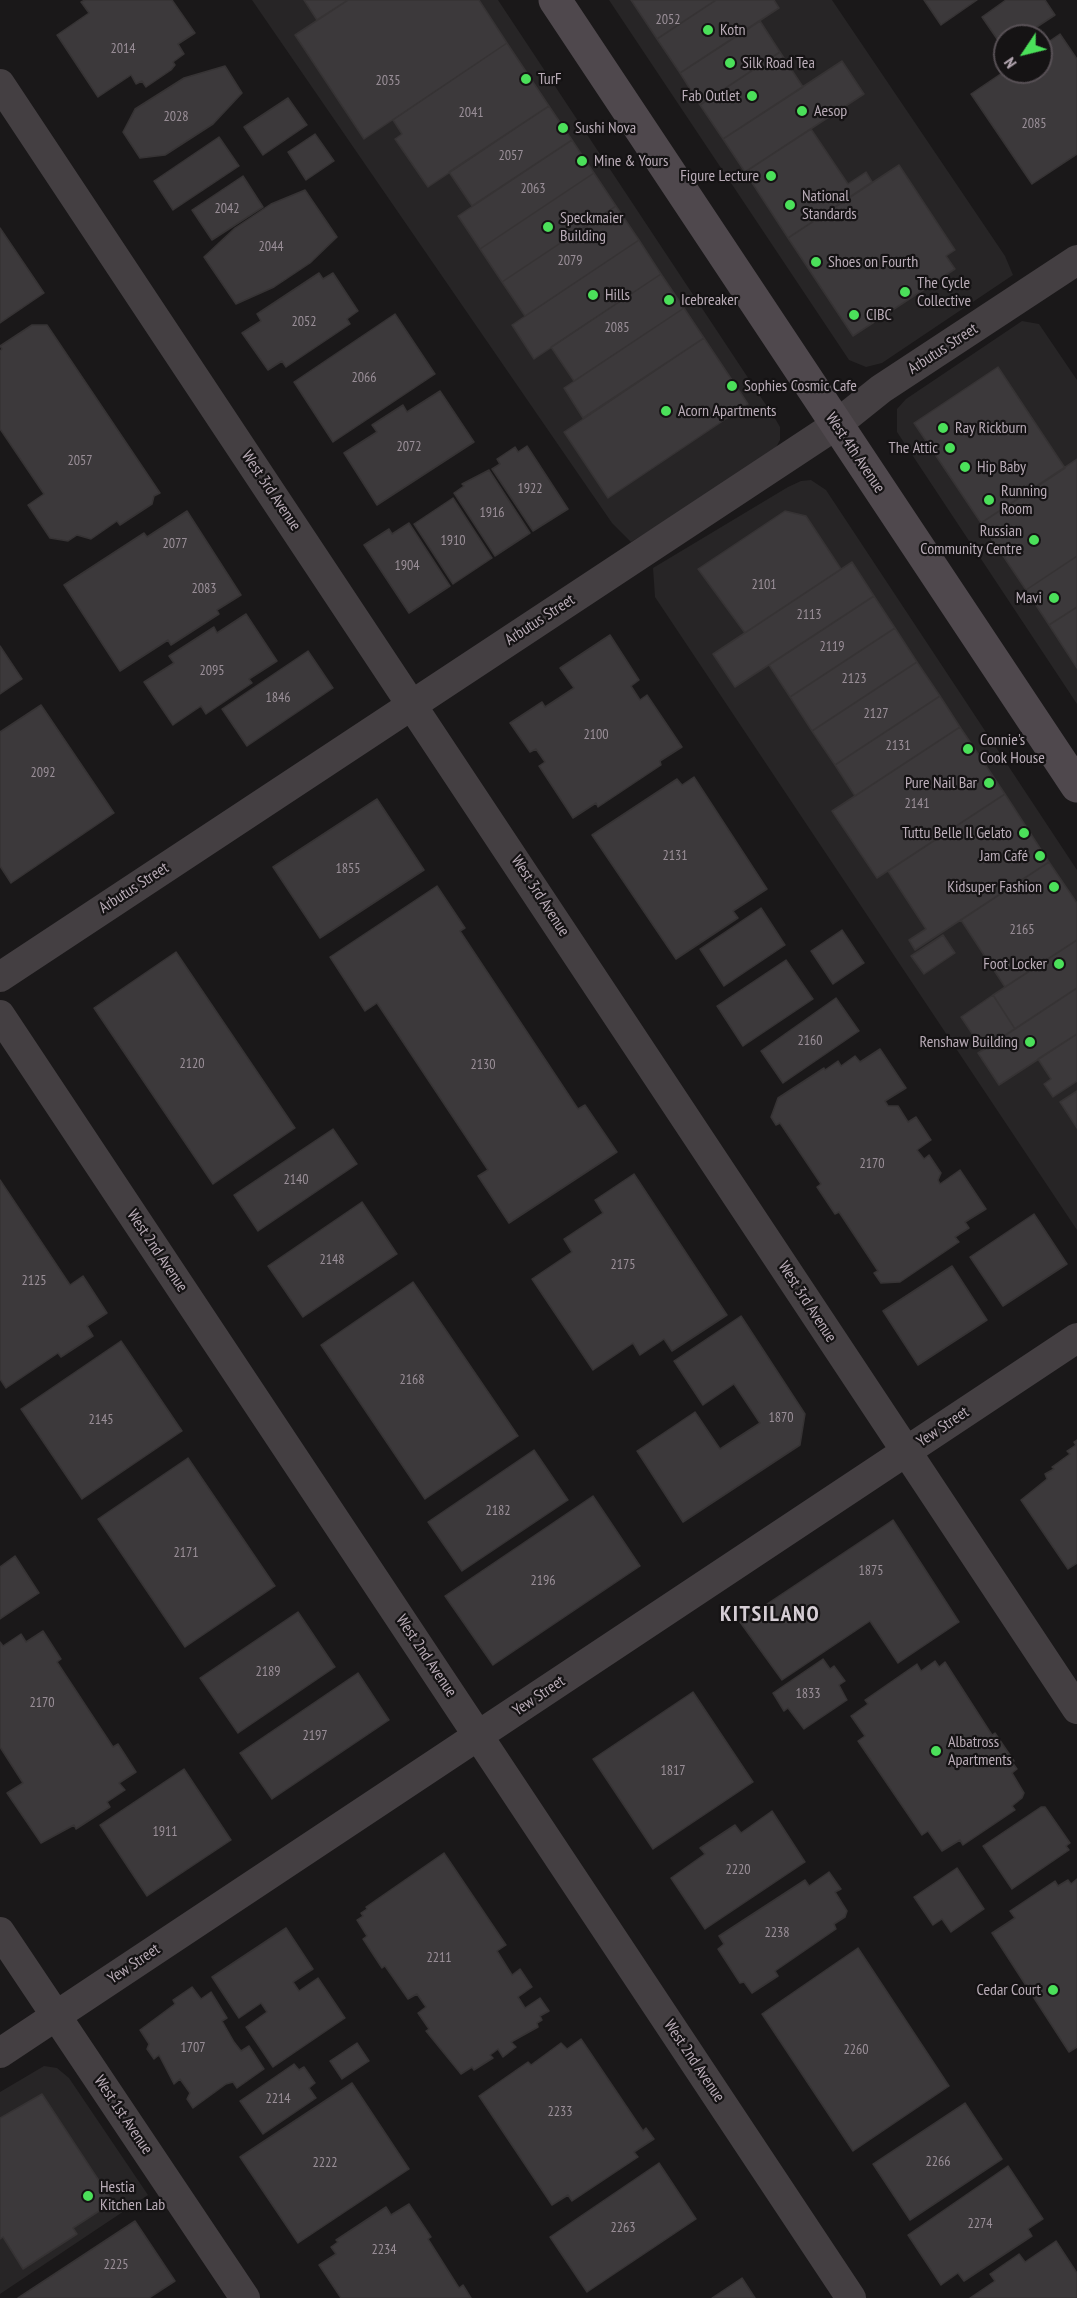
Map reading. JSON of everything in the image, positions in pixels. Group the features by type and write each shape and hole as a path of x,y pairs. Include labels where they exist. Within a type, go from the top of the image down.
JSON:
{"main road":[{"name":"West 4th Avenue","path":"555,0 1077,786"}],"street":[{"name":"West 3rd Avenue","path":"0,84 1077,1709"},
{"name":"Arbutus Street","path":"0,977 836,424 881,389 1077,260"},
{"name":"West 2nd Avenue","path":"0,1015 851,2298"},
{"name":"Yew Street","path":"0,2053 1077,1338"},
{"name":"West 1st Avenue","path":"0,1932 245,2298"}],"shaded area":[{"path":"252,0 498,0 776,420 780,427 780,440 770,458 631,542 612,523"},
{"path":"609,0 832,0 1005,256 1013,275 882,363 866,367 849,360"},
{"path":"1022,321 1039,324 1077,380 1077,704 897,432 897,409 906,399"},
{"path":"811,480 826,490 1077,870 1077,1230 655,597 653,568 788,487 801,481"},
{"path":"44,2066 57,2068 69,2078 148,2195 0,2294 0,2092"}],"building":[{"path":"85,0 172,0 195,33 178,44 184,54 173,62 175,65 171,70 146,87 142,81 136,84 131,75 98,97 57,35 89,13 81,2"},
{"path":"304,0 348,0 317,20"},
{"path":"348,0 479,0 507,43 364,139 295,35"},
{"path":"631,0 716,0 657,39"},
{"name":"Kotn","path":"716,0 774,0 779,8 680,73 657,39"},
{"path":"924,0 977,0 941,25"},
{"path":"1006,0 1045,0 1055,15 1041,24 993,24 993,33 982,17"},
{"name":"Silk Road Tea","path":"760,21 780,52 700,105 680,73"},
{"path":"1060,34 1077,59 1077,154 1032,184 971,94 993,79 993,84 1053,84 1053,39"},
{"path":"507,43 549,106 428,187 395,139 402,134 393,120"},
{"name":"Fab Outlet","path":"780,52 803,87 723,139 700,105"},
{"name":"Aesop","path":"842,61 864,94 745,172 723,139"},
{"path":"225,66 242,93 213,124 165,155 140,158 123,132 135,109 184,78"},
{"path":"288,98 307,125 263,155 244,127"},
{"path":"549,106 572,140 472,206 449,172"},
{"path":"811,129 848,184 866,172 872,182 788,238 745,172"},
{"path":"315,134 334,161 306,180 288,152"},
{"path":"219,137 239,166 173,210 154,181"},
{"path":"572,140 594,173 480,249 458,216"},
{"path":"899,165 955,250 946,256 955,269 853,336 788,238"},
{"name":"Speckmaier Building","path":"594,173 616,206 502,282 480,249"},
{"path":"243,176 263,207 212,240 192,210"},
{"path":"305,190 337,237 310,263 274,287 236,304 204,257 235,228 271,204"},
{"path":"616,206 639,240 525,316 502,282"},
{"path":"0,228 44,293 0,323"},
{"name":"Hills","path":"639,240 661,274 534,359 512,325"},
{"path":"319,273 323,279 333,273 358,311 347,319 350,324 286,367 282,361 268,370 242,333 261,321 257,314"},
{"path":"661,274 684,308 574,381 551,347"},
{"path":"684,308 704,338 583,418 564,388"},
{"path":"395,314 435,374 333,442 294,382"},
{"path":"32,325 47,325 160,493 154,496 152,504 120,525 117,521 91,539 77,535 68,541 50,538 28,505 44,494 0,429 0,351 2,349 0,346"},
{"name":"Acorn Apartments","path":"704,338 748,404 608,498 564,432"},
{"path":"998,367 1065,468 981,523 914,423"},
{"path":"440,391 474,442 377,505 344,453 377,432 372,425 403,405 407,412"},
{"path":"527,446 568,509 533,531 492,469 500,464 497,459 515,447 518,452"},
{"name":"Russian Community Centre","path":"1077,459 1077,556 1026,590 981,523"},
{"path":"489,470 530,533 495,556 454,493 464,486 462,484"},
{"path":"453,498 492,558 453,584 414,524"},
{"path":"187,511 241,595 217,610 219,614 171,645 168,640 120,671 64,585 144,533 147,537"},
{"path":"785,511 806,516 841,569 745,633 698,569"},
{"path":"409,523 450,586 409,613 364,545 389,529 392,534"},
{"name":"Mavi","path":"1077,556 1077,607 1049,625 1026,590"},
{"path":"852,562 874,596 735,687 713,654"},
{"path":"874,596 895,628 790,697 769,665"},
{"path":"1077,607 1077,668 1049,625"},
{"path":"246,614 277,661 249,679 252,683 206,714 201,706 173,725 144,682 174,663 169,656 214,627 217,633"},
{"path":"895,628 917,662 812,731 790,697"},
{"path":"610,635 639,680 631,686 640,700 647,695 682,747 660,761 661,765 598,807 596,803 573,818 539,766 545,762 536,749 530,752 510,723 542,702 545,707 574,688 560,668"},
{"path":"0,646 22,679 0,694"},
{"path":"308,651 333,688 247,746 222,709"},
{"path":"917,662 940,696 835,765 812,731"},
{"path":"940,696 960,727 855,796 835,765"},
{"path":"41,705 114,813 11,883 0,866 0,732"},
{"path":"960,727 1005,794 877,878 832,811"},
{"path":"694,777 767,889 733,911 738,918 676,959 592,835 677,779 682,785"},
{"path":"1005,794 1049,862 915,950 909,940 926,929 888,871"},
{"path":"377,799 424,870 320,938 273,867"},
{"path":"1049,862 1077,903 1077,940 1005,987 961,920"},
{"path":"437,886 465,928 460,931 578,1109 585,1105 617,1152 509,1223 478,1176 488,1170 377,1003 365,1011 330,957"},
{"path":"761,908 785,945 724,986 700,949"},
{"path":"842,930 864,963 833,984 811,951"},
{"path":"943,935 955,953 924,974 911,956"},
{"name":"Foot Locker","path":"1077,940 1077,988 1015,1029 993,995"},
{"path":"176,952 295,1128 213,1184 94,1008"},
{"path":"786,960 813,999 743,1046 717,1006"},
{"name":"Renshaw Building","path":"1077,988 1077,1034 999,1085 978,1053"},
{"path":"993,995 1015,1029 983,1050 961,1017"},
{"path":"836,998 859,1031 783,1083 761,1051"},
{"path":"1077,1034 1077,1081 1053,1097 1044,1084 1051,1079 1038,1059"},
{"path":"880,1049 906,1088 885,1101 888,1106 898,1106 908,1122 916,1117 931,1140 917,1150 924,1159 929,1155 941,1173 938,1180 940,1184 960,1170 986,1209 965,1222 969,1228 955,1237 959,1242 900,1282 881,1283 874,1273 878,1271 839,1212 835,1214 817,1187 821,1184 780,1123 776,1125 771,1117 778,1098 824,1068 825,1070 838,1061 841,1066 855,1056 860,1062"},
{"path":"1077,1091 1077,1128 1060,1102"},
{"path":"333,1129 357,1164 258,1231 234,1195"},
{"path":"634,1174 727,1315 672,1351 664,1339 640,1355 633,1343 593,1370 532,1279 572,1252 564,1239 603,1213 595,1200"},
{"path":"0,1180 70,1285 83,1276 107,1313 87,1326 93,1336 61,1357 58,1353 6,1388 0,1379"},
{"path":"362,1202 397,1254 303,1317 268,1266"},
{"path":"1034,1214 1067,1264 1003,1306 970,1257"},
{"path":"952,1266 987,1320 918,1365 883,1311"},
{"path":"413,1282 518,1436 425,1499 321,1345"},
{"path":"741,1316 805,1414 800,1445 683,1522 637,1451 695,1412 720,1449 760,1423 734,1384 703,1405 674,1361"},
{"path":"121,1341 182,1431 82,1499 21,1409"},
{"path":"1077,1440 1077,1563 1068,1569 1021,1500 1047,1479 1045,1474 1070,1454 1067,1451 1076,1445 1074,1442"},
{"path":"534,1450 568,1500 462,1571 428,1522"},
{"path":"188,1458 275,1586 185,1647 98,1519"},
{"path":"593,1496 640,1566 493,1665 445,1596"},
{"path":"893,1520 959,1622 898,1663 870,1621 782,1680 740,1622"},
{"path":"15,1556 39,1593 0,1619 0,1567"},
{"path":"298,1612 335,1667 238,1733 200,1678"},
{"path":"43,1631 61,1659 57,1662 113,1747 118,1744 136,1772 119,1783 125,1790 107,1802 110,1807 76,1829 74,1825 41,1843 7,1793 23,1783 0,1747 0,1642 3,1646 21,1634 26,1642"},
{"path":"823,1659 830,1669 834,1666 845,1681 839,1685 847,1700 804,1729 788,1708 784,1711 773,1693"},
{"name":"Albatross Apartments","path":"935,1661 939,1667 945,1662 992,1735 995,1733 1014,1761 1012,1762 1017,1769 1012,1773 1024,1793 1022,1798 1012,1806 1015,1810 963,1845 960,1840 942,1851 928,1831 922,1835 858,1741 865,1736 851,1716 868,1704 865,1700 917,1664 921,1671"},
{"path":"358,1673 389,1720 272,1799 240,1753"},
{"path":"693,1692 753,1782 653,1849 593,1759"},
{"path":"184,1769 231,1840 147,1896 100,1825"},
{"path":"1041,1807 1045,1807 1070,1843 1066,1846 1069,1850 1012,1889 983,1846"},
{"path":"772,1811 805,1862 705,1929 671,1878 705,1854 700,1848 735,1825 741,1833"},
{"path":"444,1853 506,1945 497,1951 512,1975 520,1969 532,1987 518,1997 525,2008 540,1998 549,2011 540,2016 542,2020 537,2023 538,2027 511,2042 516,2047 503,2057 498,2049 490,2055 493,2058 474,2070 472,2067 461,2074 426,2031 429,2029 418,2013 426,2007 417,1994 408,1999 385,1966 382,1968 363,1939 367,1936 357,1920 363,1916 361,1913 367,1909 366,1907"},
{"path":"957,1868 984,1909 951,1932 942,1919 933,1925 914,1897"},
{"path":"829,1872 841,1889 835,1892 847,1911 845,1917 834,1924 836,1929 775,1971 778,1976 752,1993 744,1982 740,1983 718,1949 724,1944 719,1936 805,1880 809,1886"},
{"name":"Cedar Court","path":"1077,1879 1077,2047 1069,2052 992,1933 1015,1918 1010,1911 1055,1881 1058,1886 1068,1880 1071,1884"},
{"path":"286,1928 313,1969 293,1982 299,1991 318,1978 345,2018 273,2067 246,2027 267,2012 261,2003 239,2018 212,1977"},
{"path":"858,1948 949,2086 853,2151 762,2014"},
{"path":"192,1987 201,1999 211,1992 227,2018 222,2021 234,2042 241,2051 249,2046 264,2069 237,2088 233,2082 226,2084 193,2108 187,2099 190,2093 180,2079 174,2084 159,2055 154,2059 147,2049 149,2044 140,2030 175,2004 173,2000"},
{"path":"581,2039 643,2131 646,2128 654,2139 634,2152 638,2157 572,2201 568,2195 552,2205 479,2096 528,2062 531,2065 561,2043 567,2049"},
{"path":"357,2043 369,2061 342,2079 330,2061"},
{"path":"294,2064 299,2070 304,2067 315,2083 309,2088 316,2098 263,2134 240,2101"},
{"path":"352,2083 409,2169 298,2243 240,2157"},
{"path":"42,2094 113,2202 73,2228 77,2234 23,2269 3,2237 0,2239 0,2118"},
{"path":"965,2103 1002,2159 910,2220 873,2164"},
{"path":"659,2163 696,2219 587,2292 550,2237"},
{"path":"1008,2166 1043,2219 1028,2229 1032,2236 964,2281 958,2273 941,2285 908,2235"},
{"path":"409,2204 431,2237 428,2239 459,2288 463,2285 471,2298 341,2298 319,2265 336,2254 331,2247 338,2242 336,2240 386,2207 391,2215"},
{"path":"135,2221 175,2281 149,2298 18,2298"},
{"path":"1056,2241 1077,2273 1077,2298 970,2298 995,2281 990,2274 1019,2254 1025,2262"},
{"path":"742,2278 755,2298 712,2298"}],"place":[{"name":"Kotn","path":"708,30"},
{"name":"Silk Road Tea","path":"730,63"},
{"name":"TurF","path":"526,79"},
{"name":"Fab Outlet","path":"752,96"},
{"name":"Aesop","path":"802,111"},
{"name":"Sushi Nova","path":"563,128"},
{"name":"Mine & Yours","path":"582,161"},
{"name":"Figure Lecture","path":"771,176"},
{"name":"National Standards","path":"790,205"},
{"name":"Speckmaier Building","path":"548,227"},
{"name":"Shoes on Fourth","path":"816,262"},
{"name":"The Cycle Collective","path":"905,292"},
{"name":"Hills","path":"593,295"},
{"name":"Icebreaker","path":"669,300"},
{"name":"CIBC","path":"854,315"},
{"name":"Sophies Cosmic Cafe","path":"732,386"},
{"name":"Acorn Apartments","path":"666,411"},
{"name":"Ray Rickburn","path":"943,428"},
{"name":"The Attic","path":"950,448"},
{"name":"Hip Baby","path":"965,467"},
{"name":"Running Room","path":"989,500"},
{"name":"Russian Community Centre","path":"1034,540"},
{"name":"Mavi","path":"1054,598"},
{"name":"Connie's Cook House","path":"968,749"},
{"name":"Pure Nail Bar","path":"989,783"},
{"name":"Tuttu Belle Il Gelato","path":"1024,833"},
{"name":"Jam Café","path":"1040,856"},
{"name":"Kidsuper Fashion","path":"1054,887"},
{"name":"Foot Locker","path":"1059,964"},
{"name":"Renshaw Building","path":"1030,1042"},
{"name":"Albatross Apartments","path":"936,1751"},
{"name":"Cedar Court","path":"1053,1990"},
{"name":"Hestia Kitchen Lab","path":"88,2196"}],"district":[{"name":"KITSILANO","path":"770,1615"}]}
